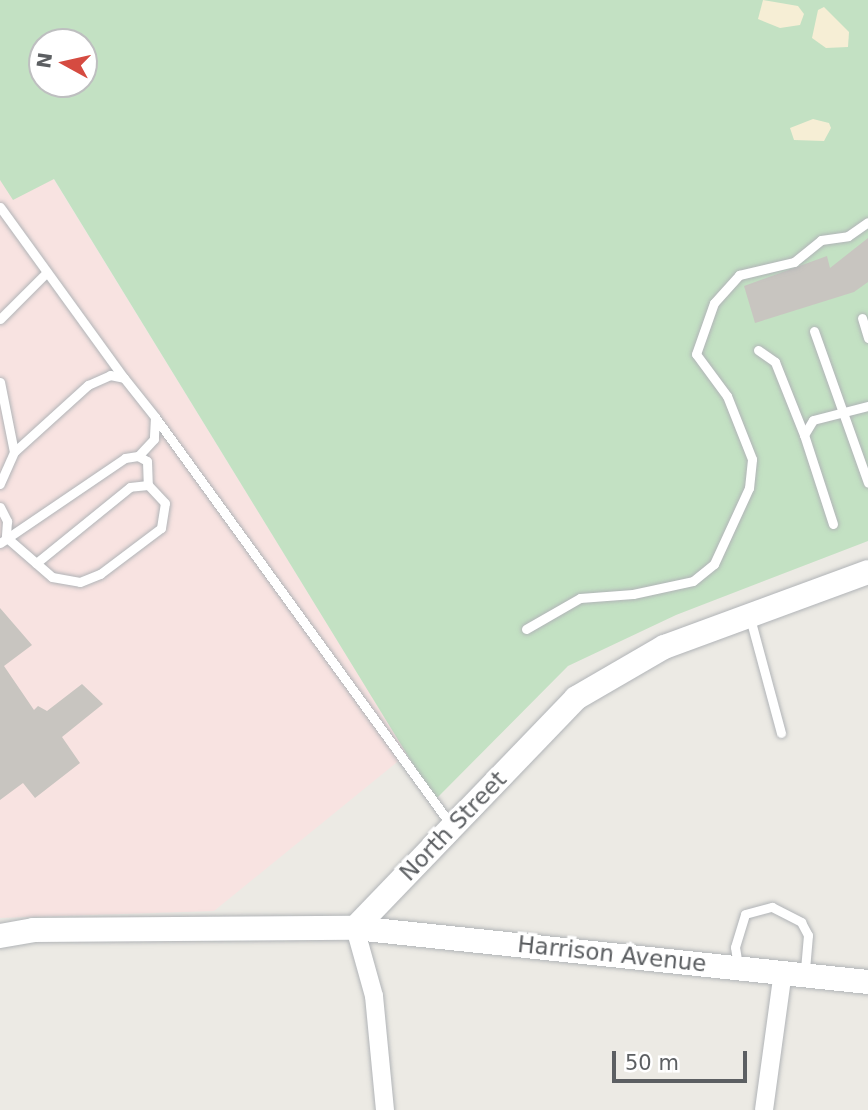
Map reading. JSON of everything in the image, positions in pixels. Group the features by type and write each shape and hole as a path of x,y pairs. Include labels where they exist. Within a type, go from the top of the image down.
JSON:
{"main road":[{"name":"North Street","path":"355,928 576,698 664,647 868,572"},
{"path":"0,936 46,930 355,928"},
{"name":"Harrison Avenue","path":"355,928 868,982"}],"street":[{"path":"355,928 373,996 386,1110"},
{"path":"764,1110 794,974"}],"lane":[{"path":"0,207 452,827"},
{"path":"526,629 580,597 632,594 693,581 714,564 749,488 752,459 727,396 696,354 714,303 739,275 794,261 821,240 848,236 868,222"},
{"path":"0,319 47,272"},
{"path":"868,323 862,318 868,338"},
{"path":"814,331 868,483"},
{"path":"758,350 775,362 804,435 833,524"},
{"path":"0,484 13,452 88,385 110,375 124,378"},
{"path":"0,382 13,452"},
{"path":"804,435 813,420 868,406"},
{"path":"3,540 113,463 138,456 154,439 155,417"},
{"path":"3,540 59,580 80,582 100,574 165,521 165,503 148,485 147,461 138,456"},
{"path":"36,562 130,487 148,485"},
{"path":"0,507 7,521 3,540"},
{"path":"749,617 781,733"},
{"path":"738,968 735,947 745,914 772,907 801,922 808,935 794,974"}],"shaded area":[{"path":"0,92 407,754 214,911 0,918"}],"green space":[{"path":"0,0 868,0 868,541 676,615 568,666 435,800 54,179 13,200 0,180"}],"sand":[{"path":"763,0 798,6 804,14 800,25 780,28 758,19"},
{"path":"824,7 849,32 848,47 826,48 812,38 818,10"},
{"path":"813,119 829,123 831,128 824,141 794,140 790,128"}],"building":[{"path":"868,238 868,282 854,292 755,323 744,286 827,256 830,268"},
{"path":"0,608 32,645 4,666 34,710 38,706 47,711 82,684 103,704 62,737 80,763 35,798 23,783 0,800"}]}
